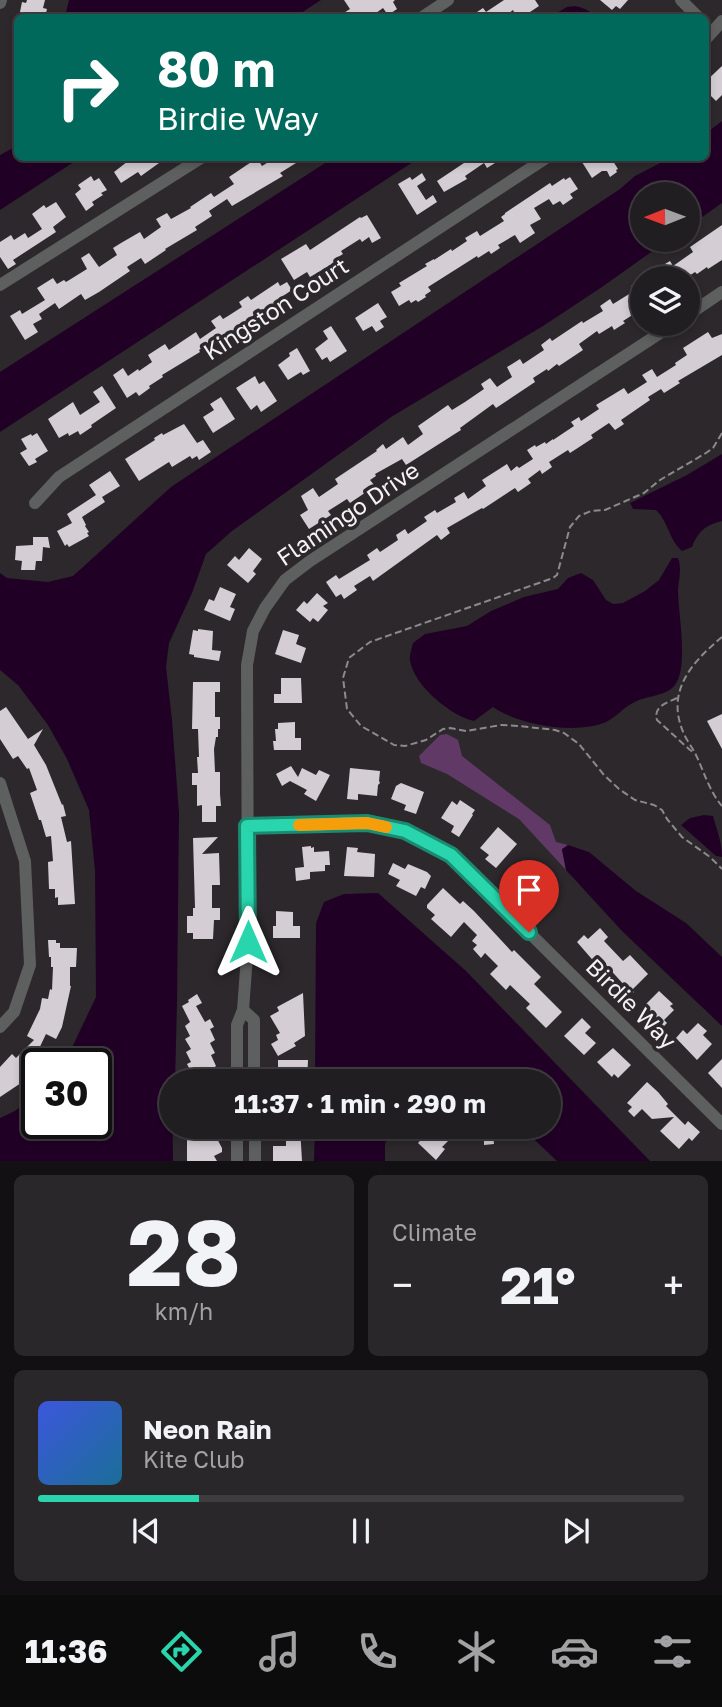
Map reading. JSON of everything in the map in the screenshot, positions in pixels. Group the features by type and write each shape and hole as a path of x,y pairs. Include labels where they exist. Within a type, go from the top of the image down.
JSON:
{"street":[{"path":"427,14 448,0"},
{"path":"681,0 695,14"},
{"path":"0,285 196,161"},
{"name":"Kingston Court","path":"35,503 59,477 541,161"},
{"path":"700,307 722,292"},
{"name":"Flamingo Drive","path":"237,1069 237,1025 243,1010 248,942 247,665 253,631 265,608 285,580 310,561 656,336"},
{"path":"0,783 25,861 30,965 14,1012 0,1027"},
{"name":"Birdie Way","path":"247,826 367,823 405,831 451,855 722,1124"},
{"path":"243,1010 254,1020 254,1069"},
{"path":"237,1139 237,1161"},
{"path":"255,1139 255,1161"}],"path":[{"path":"722,433 713,448 660,480 644,493 605,510 591,511 579,516 570,527 553,578 370,642 349,658 343,678 347,709 352,717 361,726 394,745 414,744 443,729 466,732 501,725 564,733 579,744 604,775 620,789 635,800 662,810 682,837 722,869"},
{"path":"722,637 695,662 680,687 677,710 684,734 722,806"},
{"path":"678,697 661,705 655,715 661,725 695,753"}],"shaded area":[{"path":"69,0 321,0 300,14 66,14"},
{"path":"575,6 592,14 555,14"},
{"path":"722,121 722,203 700,219 700,182 630,182 630,252 651,252 543,326 391,417 232,531 206,554 169,643 166,667 179,813 177,1004 175,1069 159,1069 159,1139 173,1139 173,1161 0,1161 0,1118 21,1106 21,1139 112,1139 112,1048 72,1048 96,997 95,871 89,810 67,759 48,725 18,685 0,670 0,573 7,578 48,582 73,576 171,487 620,189 635,176 664,161 709,161 709,131"},
{"path":"14,148 14,161 75,161 0,210 0,155"},
{"path":"328,161 414,161 0,432 0,372"},
{"path":"722,454 722,521 703,530 692,547 682,551 656,510 633,509 630,503"},
{"path":"672,558 678,558 680,566 678,590 682,653 679,676 668,691 632,703 606,722 579,728 548,726 517,719 493,707 474,721 455,713 434,698 413,670 410,658 413,643 425,634 467,626 491,611 524,597 558,589 568,578 581,573 593,580 606,600 613,604 623,603 659,580"},
{"path":"447,734 458,740 462,756 550,825 556,842 568,845 562,850 566,870 519,819 447,774 421,763 419,756 440,735"},
{"path":"713,816 722,857 716,856 681,825 690,818"},
{"path":"568,845 589,852 636,891 686,923 722,957 722,1026 622,931 566,870 562,849"},
{"path":"378,893 466,971 561,1069 315,1069 316,923 324,902 344,894"},
{"path":"561,1069 650,1161 557,1161 534,1139 561,1139"},
{"path":"315,1139 387,1139 385,1161 314,1161"}],"building":[{"path":"27,0 45,0 43,8 47,9 46,14 20,12 22,2 26,3"},
{"path":"344,0 395,0 393,2 397,9 390,14 383,8 375,14 342,14 350,9"},
{"path":"504,0 535,0 539,6 527,14 515,14 513,10 508,14 474,14 483,8 486,12"},
{"path":"600,0 628,0 620,9 616,6 612,10"},
{"path":"722,66 722,95 716,101 709,94 709,78"},
{"path":"128,161 162,161 141,176 138,172 121,183 114,172"},
{"path":"253,161 259,161 262,166 270,161 299,161 280,173 283,176 232,206 227,199 209,211 212,216 195,227 197,230 145,264 141,258 127,267 130,271 99,292 85,300 81,294 59,309 55,303 39,314 42,319 33,324 38,332 25,340 10,316 20,310 22,314 45,300 37,288 53,278 57,284 64,280 66,282 87,269 81,258 89,253 99,267 117,255 113,248 140,232 144,239 161,227 156,219 167,213 171,219 211,193 214,197 234,184 229,177"},
{"path":"463,161 498,161 487,168 484,163 465,176 467,179 444,192 437,181 464,163"},
{"path":"613,161 618,169 610,177 607,171 602,171 592,178 582,162"},
{"path":"422,173 426,180 417,186 426,200 433,195 437,202 417,215 398,184 410,177 412,180"},
{"path":"91,176 94,181 99,178 107,190 92,202 94,205 86,211 75,194 81,189 78,185"},
{"path":"570,177 578,189 570,194 573,198 563,205 560,201 553,205 549,199 534,208 541,219 530,225 535,233 520,243 515,235 498,245 500,248 491,254 489,251 478,258 477,256 428,287 431,291 418,302 416,300 411,303 409,300 399,306 391,292 401,286 399,283 427,266 425,264 467,241 465,238 477,231 480,236 504,221 501,217 505,213 550,183 552,186"},
{"path":"56,202 66,217 53,227 56,232 13,260 16,264 8,269 0,257 0,242 11,235 14,240 25,233 28,238 42,229 32,214 44,205 46,208"},
{"path":"367,215 381,238 372,243 369,237 362,242 360,239 341,251 343,254 335,259 339,264 330,270 327,267 310,277 307,272 294,280 281,259 306,244 310,250"},
{"path":"722,225 722,260 700,272 700,266 673,266 693,252 700,252 700,240"},
{"path":"278,282 280,286 287,282 292,290 280,298 283,302 274,308 272,306 223,340 214,344 212,342 199,350 200,352 162,375 163,377 139,396 136,392 127,398 113,375 123,368 128,376 138,369 139,371 152,362 148,355 165,344 169,350 196,332 200,339 216,328 211,321 220,315 223,319 242,307 239,302 248,296 251,300"},
{"path":"630,293 630,317 623,321 625,323 614,330 612,326 599,334 597,331 579,344 583,350 559,366 557,364 533,378 535,382 496,408 493,404 460,428 461,430 406,465 402,459 375,474 370,480 375,486 350,503 347,499 328,511 331,515 309,529 300,515 308,510 301,496 313,488 319,497 338,484 335,479 377,451 383,444 386,449 403,437 408,445 423,434 418,426 448,405 452,410 465,402 484,389 481,384 490,378 497,387 512,377 507,367 520,359 523,364 544,350 541,345 550,338 552,341 603,311 600,306 610,299 613,304"},
{"path":"378,303 387,317 380,321 384,327 376,332 372,326 363,331 355,318"},
{"path":"331,326 347,351 330,362 327,357 322,360 315,349 328,339 323,331"},
{"path":"708,332 712,338 722,334 722,355 678,381 680,383 664,393 661,389 648,397 650,400 621,420 624,424 615,430 609,423 591,435 593,438 570,453 568,450 549,462 552,467 542,474 540,470 528,479 531,483 518,492 515,488 447,528 450,533 441,540 437,535 373,581 370,576 354,586 357,590 344,599 341,594 336,597 326,582 336,575 339,579 370,560 367,555 377,548 380,552 398,540 396,535 405,529 408,534 427,521 424,517 456,502 454,498 464,492 468,499 486,486 482,480 507,464 511,471 533,459 527,450 553,440 574,426 571,422 579,417 581,421 599,409 596,405 624,388 628,394 647,382 642,375 652,369 657,377 676,365 675,363 687,355 683,348"},
{"path":"297,348 310,371 303,375 301,372 288,380 278,365"},
{"path":"255,376 259,384 264,381 277,401 261,412 257,405 251,410 236,388"},
{"path":"102,386 116,408 80,435 78,431 59,438 48,419 73,402 80,415 100,402 93,392"},
{"path":"221,397 235,419 213,433 203,417 214,410 210,404"},
{"path":"184,424 197,443 203,440 211,452 199,460 197,456 192,459 190,456 172,467 169,462 139,481 125,459 162,433 163,435"},
{"path":"37,433 48,451 29,466 20,453 27,449 21,439"},
{"path":"110,471 120,486 102,497 105,502 82,517 89,536 69,547 67,544 65,546 57,531 72,523 67,514 96,495 89,485"},
{"path":"33,537 48,537 50,548 43,547 42,561 36,561 35,570 21,570 22,561 15,560 16,546 33,545"},
{"path":"249,548 262,559 253,571 256,574 248,583 227,565 235,556 239,560"},
{"path":"220,587 236,594 230,607 235,609 230,621 204,610 209,599 214,601"},
{"path":"317,593 328,603 323,606 328,610 318,622 313,618 310,622 296,610 304,601 307,604"},
{"path":"193,630 213,631 212,650 221,651 219,661 189,654"},
{"path":"283,630 299,635 296,644 306,648 301,663 275,654"},
{"path":"281,678 301,678 302,703 274,703 274,694 281,694"},
{"path":"193,682 220,682 220,692 215,692 215,717 220,717 220,729 214,749 215,772 220,772 221,806 216,806 216,822 202,822 202,805 197,806 197,785 192,785 192,773 198,773 199,757 198,729 192,729"},
{"path":"6,707 28,739 43,729 34,745 63,804 66,816 61,817 67,842 71,841 75,904 58,905 55,889 49,889 48,862 53,861 51,836 46,837 30,793 37,790 29,768 27,769 18,756 13,759 0,739 0,711"},
{"path":"722,714 722,749 707,721"},
{"path":"295,722 295,738 301,738 301,750 274,750 273,741 276,741 275,729 278,729 278,723"},
{"path":"291,766 298,777 302,768 316,775 319,770 330,775 316,801 304,794 307,790 290,781 282,786 276,774"},
{"path":"350,768 380,771 377,796 358,794 358,800 347,799"},
{"path":"401,783 424,792 416,814 404,810 406,805 391,799 396,786"},
{"path":"460,800 475,810 459,837 451,832 454,826 441,818 452,801 457,805"},
{"path":"498,827 517,844 496,868 485,859 489,855 480,848"},
{"path":"218,837 202,854 219,853 220,885 212,885 212,908 220,908 220,920 214,920 213,939 193,939 193,933 187,933 187,916 193,916 195,908 193,838"},
{"path":"302,847 314,847 314,852 329,851 330,865 325,865 325,871 310,872 310,879 296,881 295,868 304,867"},
{"path":"347,847 358,848 357,852 375,854 374,877 344,876"},
{"path":"531,862 548,885 538,895 534,891 532,893 523,883 517,889 510,882"},
{"path":"393,863 405,869 408,864 427,872 431,876 425,889 421,887 416,896 396,886 400,880 388,874"},
{"path":"443,888 460,904 463,901 512,952 514,950 541,977 534,984 562,1012 546,1028 526,1008 530,1004 510,985 506,990 490,974 498,966 485,953 481,958 473,949 477,945 472,941 477,935 464,922 451,937 431,919 435,915 427,905"},
{"path":"276,911 293,912 293,926 300,926 300,938 273,938"},
{"path":"600,928 608,937 604,941 623,961 630,955 648,974 627,998 620,991 625,986 602,961 597,965 577,942 584,935 588,939"},
{"path":"48,940 56,940 56,943 60,943 60,948 77,948 76,967 70,967 71,986 62,1027 56,1039 46,1034 39,1048 26,1048 34,1040 27,1036 40,1009 42,998 48,999 50,989 52,990 53,967 49,957"},
{"path":"659,991 673,1004 670,1006 674,1010 664,1020 667,1023 660,1030 650,1020 654,1016 646,1004"},
{"path":"303,993 305,1036 294,1043 296,1046 278,1056 271,1044 278,1040 276,1035 280,1033 270,1016 279,1011 277,1007"},
{"path":"197,994 202,1003 196,1006 205,1022 210,1019 214,1027 210,1029 215,1040 210,1043 215,1053 211,1055 216,1066 212,1069 190,1069 187,1064 191,1062 186,1052 191,1049 185,1039 190,1036 185,1026 190,1022 182,1006 189,1002 188,1000"},
{"path":"582,1018 591,1027 585,1033 596,1043 584,1055 564,1036"},
{"path":"698,1023 707,1031 703,1035 712,1044 697,1060 676,1038 683,1030 687,1034"},
{"path":"613,1048 631,1065 618,1078 614,1074 612,1077 597,1062"},
{"path":"21,1053 21,1083 0,1097 0,1067 12,1054 16,1058"},
{"path":"722,1059 722,1088 708,1073"},
{"path":"278,1060 308,1060 308,1069 278,1069"},
{"path":"647,1082 685,1125 688,1121 700,1132 692,1141 689,1138 679,1149 660,1131 674,1117 652,1119 642,1109 634,1117 628,1111 632,1107 627,1103"},
{"path":"187,1139 217,1139 222,1152 214,1156 217,1161 187,1161"},
{"path":"286,1139 301,1139 302,1161 273,1161 273,1146 286,1146"},
{"path":"422,1139 449,1140 436,1160 418,1143"},
{"path":"484,1139 493,1139 494,1144 484,1145"}],"slow traffic":[{"path":"299,825 367,823 386,827"}],"route":[{"path":"248,942 247,826 367,823 405,831 451,855 529,932"}]}
